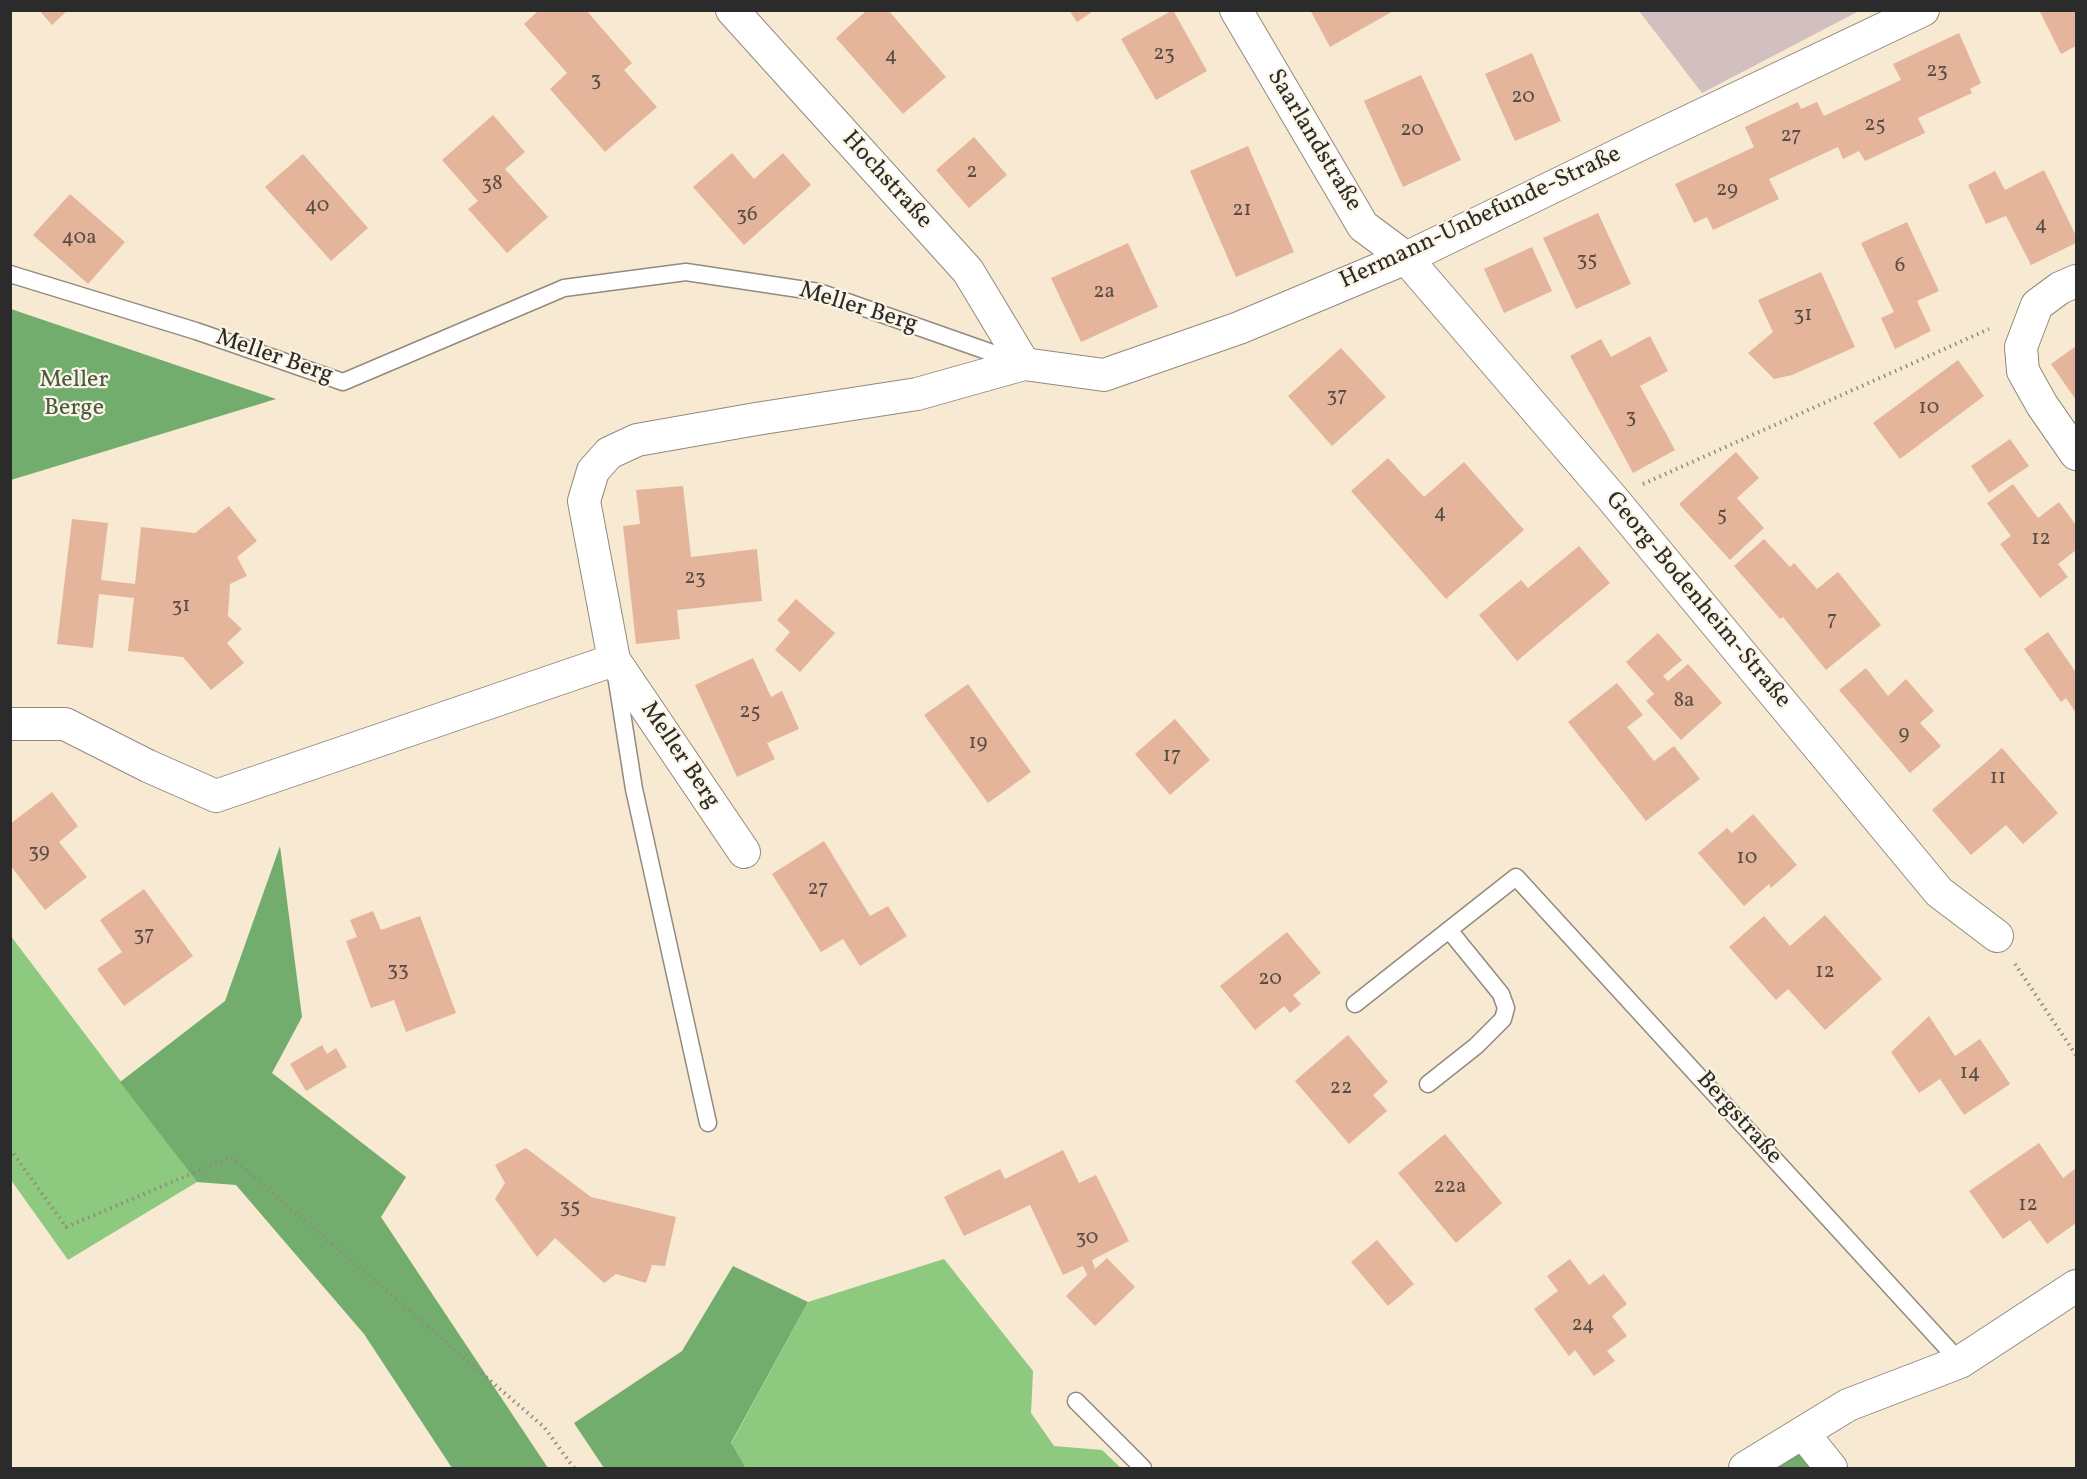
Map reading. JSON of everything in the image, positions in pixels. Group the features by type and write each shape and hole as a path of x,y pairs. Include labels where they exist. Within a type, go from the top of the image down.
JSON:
{"street":[{"name":"Hochstraße","path":"732,10 968,271 1024,364"},
{"name":"Saarlandstraße","path":"1236,10 1363,226 1406,258"},
{"name":"Hermann-Unbefunde-Straße","path":"1024,364 1104,375 1239,328 1406,258 1923,10"},
{"name":"Georg-Bodenheim-Straße","path":"1406,258 1612,498 1940,892 1997,936"},
{"path":"2076,281 2060,288 2037,305 2021,346 2023,371 2042,405 2076,454"},
{"name":"Meller Berg","path":"744,852 614,660 584,501 593,471 609,453 637,440 917,394 1024,364"},
{"path":"10,724 65,724 148,766 216,796 614,660"},
{"path":"1745,1468 1848,1405 1960,1362 2076,1286"},
{"path":"1803,1433 1831,1468"}],"lane":[{"name":"Meller Berg","path":"10,274 196,331 343,382 564,288 686,272 819,292 1024,364"},
{"path":"614,660 634,789 708,1123"},
{"name":"Bergstraße","path":"1449,930 1516,877 1960,1362"},
{"path":"1355,1004 1449,930 1500,993 1506,1008 1503,1019 1476,1046 1428,1084"},
{"path":"1076,1401 1143,1468"}],"path":[{"path":"1612,498 1992,328 2029,323"},
{"path":"1997,936 2076,1055"},
{"path":"10,1149 66,1227 231,1157 544,1427 574,1468"}],"shaded area":[{"path":"1639,11 1859,11 1702,93"}],"green space":[{"name":"Meller Berge","path":"11,309 276,399 11,480"},
{"path":"280,846 302,1017 272,1073 406,1177 381,1217 548,1468 452,1468 364,1334 236,1185 197,1182 120,1082 225,1001"},
{"path":"10,935 197,1182 68,1260 11,1180"},
{"path":"944,1259 1033,1371 1031,1413 1054,1446 1102,1450 1121,1468 746,1468 731,1444 808,1302"},
{"path":"733,1266 808,1302 731,1443 746,1468 604,1468 574,1423 682,1351"},
{"path":"1803,1433 1831,1468 1754,1468"}],"building":[{"path":"39,10 68,10 52,25"},
{"path":"539,10 586,10 632,63 624,70 657,107 605,152 550,89 567,73 524,24"},
{"path":"867,10 888,10 946,77 903,114 836,38"},
{"path":"1069,10 1095,10 1077,22"},
{"path":"1173,10 1207,71 1156,100 1121,39"},
{"path":"1310,10 1395,10 1330,47"},
{"path":"2039,10 2076,10 2076,46 2061,54"},
{"path":"1959,33 1981,83 1970,89 1972,93 1918,118 1925,133 1865,161 1859,151 1843,159 1838,147 1769,179 1779,199 1713,230 1707,217 1694,223 1675,184 1754,147 1745,127 1798,102 1801,109 1817,102 1824,116 1901,80 1893,64"},
{"path":"1532,53 1561,121 1515,141 1485,74"},
{"path":"1421,75 1461,160 1403,187 1364,101"},
{"path":"493,115 525,152 505,169 548,217 507,253 468,209 478,201 442,160"},
{"path":"974,137 1007,175 969,208 936,170"},
{"path":"1248,146 1294,252 1236,277 1190,171"},
{"path":"732,153 754,179 783,153 811,185 744,245 693,187"},
{"path":"303,154 368,228 331,261 265,187"},
{"path":"2044,170 2076,236 2076,243 2031,265 2006,216 1986,224 1968,185 1995,171 2005,190"},
{"path":"70,194 125,242 88,284 33,235"},
{"path":"1598,213 1631,284 1576,309 1543,238"},
{"path":"1907,222 1939,291 1917,301 1931,331 1895,349 1881,318 1894,312 1861,243"},
{"path":"1128,243 1158,307 1081,342 1051,278"},
{"path":"1532,247 1552,291 1504,313 1484,269"},
{"path":"1821,272 1855,347 1792,375 1774,379 1748,353 1773,332 1758,300"},
{"path":"1650,336 1668,371 1640,386 1675,450 1633,473 1570,356 1601,339 1611,357"},
{"path":"2076,346 2076,400 2051,364"},
{"path":"1341,348 1386,397 1332,446 1288,396"},
{"path":"1958,360 1984,396 1900,459 1873,423"},
{"path":"2010,439 2029,466 1989,493 1971,466"},
{"path":"1736,452 1759,478 1737,498 1764,528 1730,560 1679,504"},
{"path":"1388,458 1424,497 1464,462 1524,530 1446,599 1351,491"},
{"path":"2013,484 2038,518 2059,502 2076,525 2076,550 2058,564 2068,577 2040,598 2000,544 2011,536 1987,503"},
{"path":"683,486 691,557 757,549 762,601 677,610 680,639 636,644 623,526 640,524 636,490"},
{"path":"229,506 257,541 237,557 247,576 230,584 228,616 242,629 227,643 244,663 211,690 183,657 128,651 134,598 99,594 93,648 57,644 72,519 108,523 101,580 135,584 141,527 195,533"},
{"path":"1764,539 1790,567 1794,563 1817,589 1838,572 1881,625 1826,670 1783,617 1780,619 1734,566"},
{"path":"1579,546 1610,583 1517,661 1479,615 1521,580 1528,588"},
{"path":"796,599 835,633 800,672 775,650 790,632 777,620"},
{"path":"2048,632 2076,670 2076,713 2066,698 2061,702 2024,649"},
{"path":"1658,633 1682,660 1663,676 1668,681 1688,664 1722,703 1681,740 1646,701 1654,694 1626,662"},
{"path":"753,658 771,697 782,691 799,729 767,743 775,759 737,777 695,685"},
{"path":"1866,668 1888,696 1906,679 1934,711 1920,723 1941,746 1910,773 1839,690"},
{"path":"1617,683 1643,715 1627,727 1654,761 1674,746 1700,779 1646,821 1568,722"},
{"path":"968,684 1031,772 988,803 924,715"},
{"path":"1175,719 1210,760 1170,795 1135,754"},
{"path":"2002,748 2058,813 2023,844 2006,825 1971,855 1932,810"},
{"path":"52,792 78,826 59,842 87,877 45,910 10,865 10,824"},
{"path":"1753,814 1797,865 1771,888 1769,884 1744,906 1698,853 1727,828 1732,833"},
{"path":"824,841 870,916 888,906 907,936 860,966 843,939 821,952 772,874"},
{"path":"144,889 193,956 124,1006 97,969 122,952 100,920"},
{"path":"373,911 381,930 420,916 456,1013 406,1032 394,1000 371,1008 346,941 357,937 350,920"},
{"path":"1825,915 1882,979 1825,1030 1788,989 1776,1000 1729,947 1764,916 1790,946"},
{"path":"1287,932 1321,973 1293,995 1301,1004 1290,1013 1284,1006 1255,1030 1220,986"},
{"path":"1929,1016 1955,1056 1980,1039 2010,1084 1964,1115 1940,1079 1919,1093 1891,1052"},
{"path":"1348,1035 1388,1082 1373,1095 1387,1111 1349,1144 1295,1081"},
{"path":"322,1045 327,1054 336,1048 347,1067 306,1091 290,1064"},
{"path":"1445,1134 1502,1203 1456,1243 1398,1173"},
{"path":"2039,1143 2063,1178 2076,1168 2076,1223 2047,1244 2030,1220 2003,1239 1969,1191"},
{"path":"526,1148 591,1197 676,1217 665,1266 652,1265 646,1283 616,1274 604,1283 555,1238 537,1257 495,1199 505,1183 495,1165"},
{"path":"1063,1150 1079,1183 1096,1175 1129,1241 1092,1260 1095,1269 1107,1258 1135,1287 1095,1326 1066,1296 1087,1275 1083,1266 1063,1275 1030,1205 964,1236 944,1197 1000,1169 1005,1179"},
{"path":"1377,1240 1414,1284 1388,1306 1351,1262"},
{"path":"1570,1259 1589,1285 1604,1274 1627,1304 1612,1316 1627,1336 1607,1351 1615,1361 1594,1376 1575,1350 1569,1356 1534,1309 1558,1291 1547,1276"}]}
